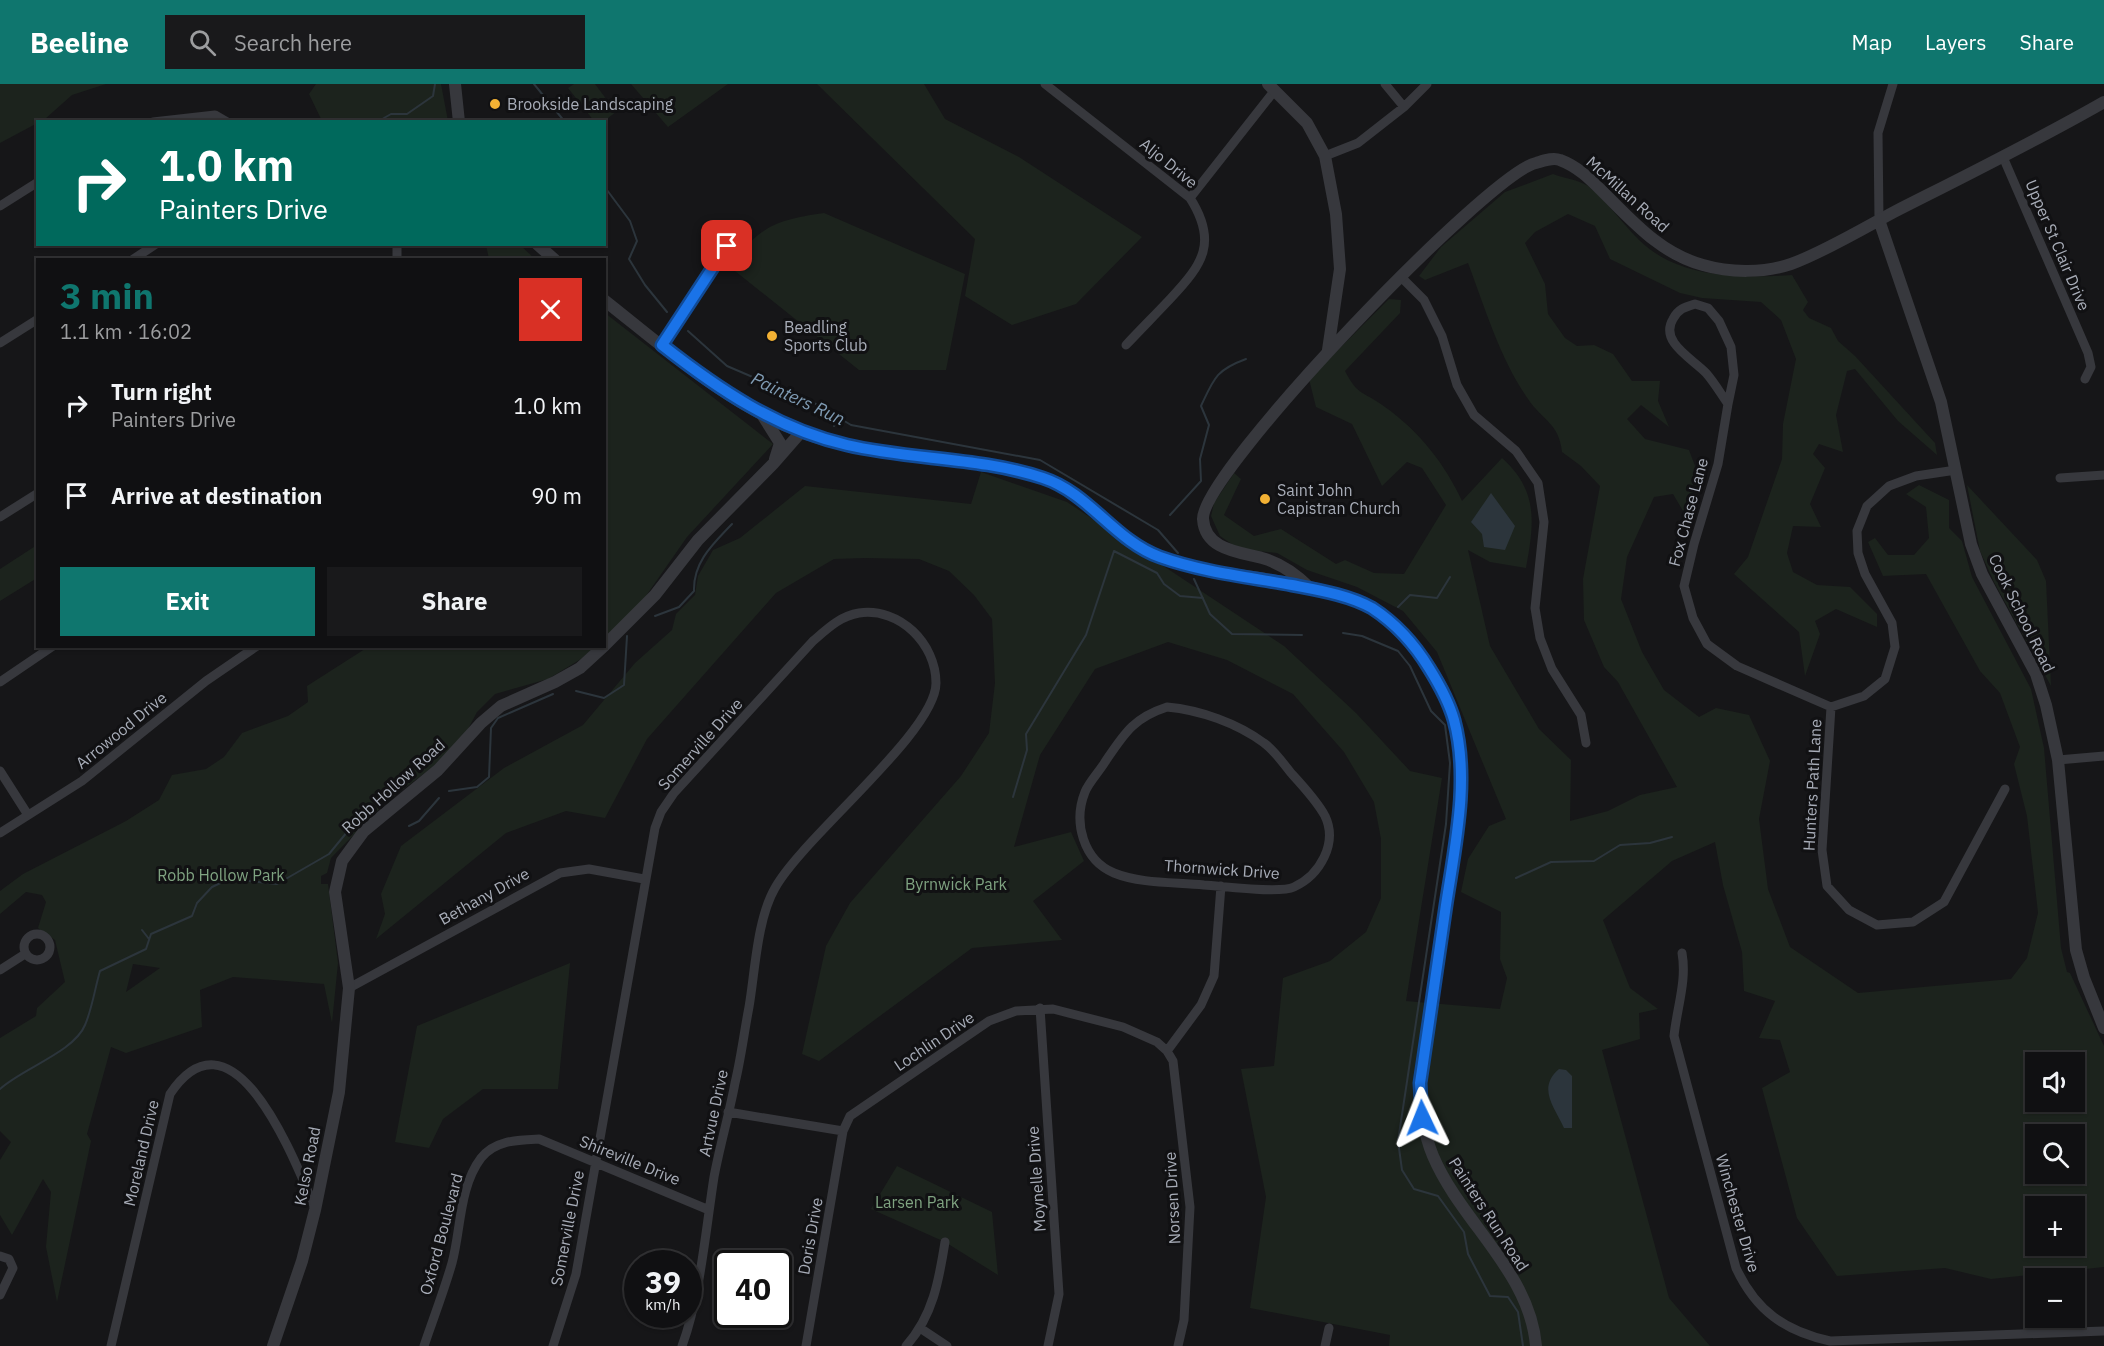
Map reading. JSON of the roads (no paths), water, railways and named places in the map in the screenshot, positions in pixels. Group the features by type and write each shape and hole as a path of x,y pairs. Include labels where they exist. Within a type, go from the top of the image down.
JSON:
{"street":[{"path":"455,84 459,120"},
{"name":"Aljo Drive","path":"1045,84 1190,198 1202,216 1205,234 1204,253 1193,274 1126,345"},
{"path":"1385,84 1404,106"},
{"path":"1325,156 1358,143 1427,84"},
{"path":"1879,220 1878,133 1891,85"},
{"path":"1190,198 1272,87 1307,123 1325,156 1336,214 1340,269 1328,350"},
{"name":"McMillan Road","path":"1310,588 1297,575 1263,558 1235,554 1218,545 1208,534 1203,522 1204,508 1220,481 1328,350 1493,188 1531,164 1557,158 1583,172 1643,232 1667,251 1703,266 1748,272 1791,264 2003,157 2104,102"},
{"path":"171,120 215,115 224,120"},
{"name":"Upper St Clair Drive","path":"2003,157 2088,353 2091,367 2085,379"},
{"path":"0,206 36,183"},
{"name":"Cook School Road","path":"1879,220 1941,402 1971,544 1982,574 2036,674 2046,705 2058,760 2069,902 2076,950 2084,978 2104,1028"},
{"path":"662,345 722,257 732,235"},
{"path":"135,258 153,246"},
{"path":"539,246 553,258"},
{"path":"147,250 152,258"},
{"path":"1402,278 1424,300 1442,336 1457,385 1474,415 1516,451 1538,483 1544,522 1535,608 1540,638 1552,669 1581,715 1586,743"},
{"name":"Painters Run Road","path":"606,302 701,376 760,413 801,432 849,446 1007,468 1047,478 1083,500 1119,532 1156,556 1208,570 1310,588 1343,597 1371,608 1402,633 1424,660 1440,687 1454,720 1461,763 1459,800 1420,1083 1422,1118 1433,1156 1453,1193 1507,1271 1526,1305 1536,1346"},
{"name":"Fox Chase Lane","path":"1728,404 1707,374 1679,349 1671,337 1670,324 1683,307 1695,304 1708,308 1719,321 1731,347 1734,375 1718,464 1684,586 1693,618 1707,644 1737,666 1831,707"},
{"path":"0,343 36,320"},
{"path":"760,413 780,443 773,464"},
{"name":"Robb Hollow Road","path":"606,644 655,595 698,540 773,464 801,432"},
{"path":"1831,707 1864,696 1885,679 1895,647 1892,623 1865,574 1858,553 1857,531 1867,506 1889,486 1916,476 1956,470"},
{"path":"2060,478 2104,475"},
{"path":"0,517 36,494"},
{"name":"Somerville Drive","path":"553,1346 576,1274 644,879 655,828 667,802 813,641 834,622 859,613 883,615 906,624 923,640 933,661 936,685 929,710 909,736 775,886"},
{"path":"0,682 49,648"},
{"name":"Arrowood Drive","path":"0,833 91,775 206,681 254,648"},
{"name":"Robb Hollow Road","path":"349,988 335,892 339,868 350,846 364,831 438,770 481,723 501,706 580,668 602,648"},
{"name":"Thornwick Drive","path":"1167,707 1186,709 1238,727 1265,744 1325,816 1329,839 1327,851 1316,871 1306,880 1293,888 1280,889 1221,886 1135,878 1114,873 1096,860 1082,838 1079,814 1085,791 1126,732 1146,714 1167,707"},
{"name":"Hunters Path Lane","path":"1831,707 1822,850 1827,886 1849,910 1877,925 1913,922 1944,902 2005,789"},
{"path":"2058,760 2104,756"},
{"path":"0,771 28,815"},
{"name":"Bethany Drive","path":"349,988 560,873 589,868 644,879"},
{"name":"Artvue Drive","path":"683,1344 735,1085 768,901 775,886"},
{"path":"1167,1051 1201,1005 1214,976 1221,886"},
{"name":"Winchester Drive","path":"1682,953 1686,973 1677,1009 1674,1036 1736,1268 1746,1290 1766,1311 1806,1336 1830,1341 2104,1331"},
{"path":"0,970 25,954"},
{"name":"Kelso Road","path":"273,1346 302,1261 315,1210 339,1092 349,988"},
{"name":"Lochlin Drive","path":"843,1131 850,1116 989,1021 1016,1011 1040,1008 1075,1014 1146,1036 1167,1051"},
{"name":"Moynelle Drive","path":"1040,1008 1059,1294 1048,1346"},
{"name":"Norsen Drive","path":"1167,1051 1176,1074 1190,1207 1184,1320 1178,1346"},
{"name":"Moreland Drive","path":"111,1346 170,1094 178,1082 192,1071 210,1066 226,1068 244,1078 287,1143 315,1210"},
{"path":"728,1112 843,1131"},
{"name":"Doris Drive","path":"806,1346 843,1131"},
{"name":"Shireville Drive","path":"539,1139 709,1210"},
{"name":"Oxford Boulevard","path":"424,1346 452,1262 469,1180 481,1157 495,1146 510,1140 539,1139"},
{"path":"906,1346 920,1328 929,1311 939,1278 945,1242"},
{"path":"0,1256 9,1259 13,1268 0,1295"},
{"path":"920,1328 947,1346"},
{"path":"1325,1346 1329,1328"},
{"path":"683,1344 693,1346"}],"waterway":[{"path":"380,120 391,114 407,114 433,96 435,84"},
{"name":"Painters Run","path":"534,84 563,120"},
{"name":"Painters Run","path":"606,189 630,221 637,241 629,259 645,285 667,312"},
{"name":"Painters Run","path":"688,331 727,366 818,405 851,425 1040,460 1158,530 1178,553"},
{"path":"1170,515 1201,481 1200,459 1209,425 1201,406 1209,388 1222,371 1246,359"},
{"path":"834,426 838,418"},
{"path":"655,616 679,607 694,591 701,562 711,546 732,524"},
{"path":"1013,797 1027,750 1026,734 1086,635 1114,551 1157,573 1164,584 1180,596 1203,598"},
{"path":"1398,607 1410,595 1437,598 1450,577"},
{"name":"Painters Run","path":"1194,579 1210,614 1232,634 1302,635"},
{"name":"Painters Run","path":"1343,633 1362,636 1398,651 1410,666 1431,711 1445,725 1450,763 1446,824 1398,1141 1402,1170 1414,1189 1438,1196 1464,1232 1468,1254 1490,1296 1508,1297 1518,1312 1523,1346"},
{"path":"576,691 604,698 624,685 627,636"},
{"path":"449,791 477,787 489,777 491,728 498,718 553,694"},
{"path":"409,826 419,821 439,798"},
{"path":"0,1089 59,1052 79,1035 92,1005 100,971 146,949 151,934 192,916 197,903 212,887 229,879 277,884 329,854 352,826 362,821"},
{"path":"1516,878 1551,862 1594,861 1620,845 1650,843 1672,837"},
{"path":"142,930 149,939"}],"place":[{"name":"Brookside Landscaping","path":"495,104"},
{"name":"Beadling Sports Club","path":"772,336"},
{"name":"Saint John Capistran Church","path":"1265,499"}],"park label":[{"name":"Robb Hollow Park","path":"221,875"},
{"name":"Byrnwick Park","path":"956,884"},
{"name":"Larsen Park","path":"917,1202"}]}
